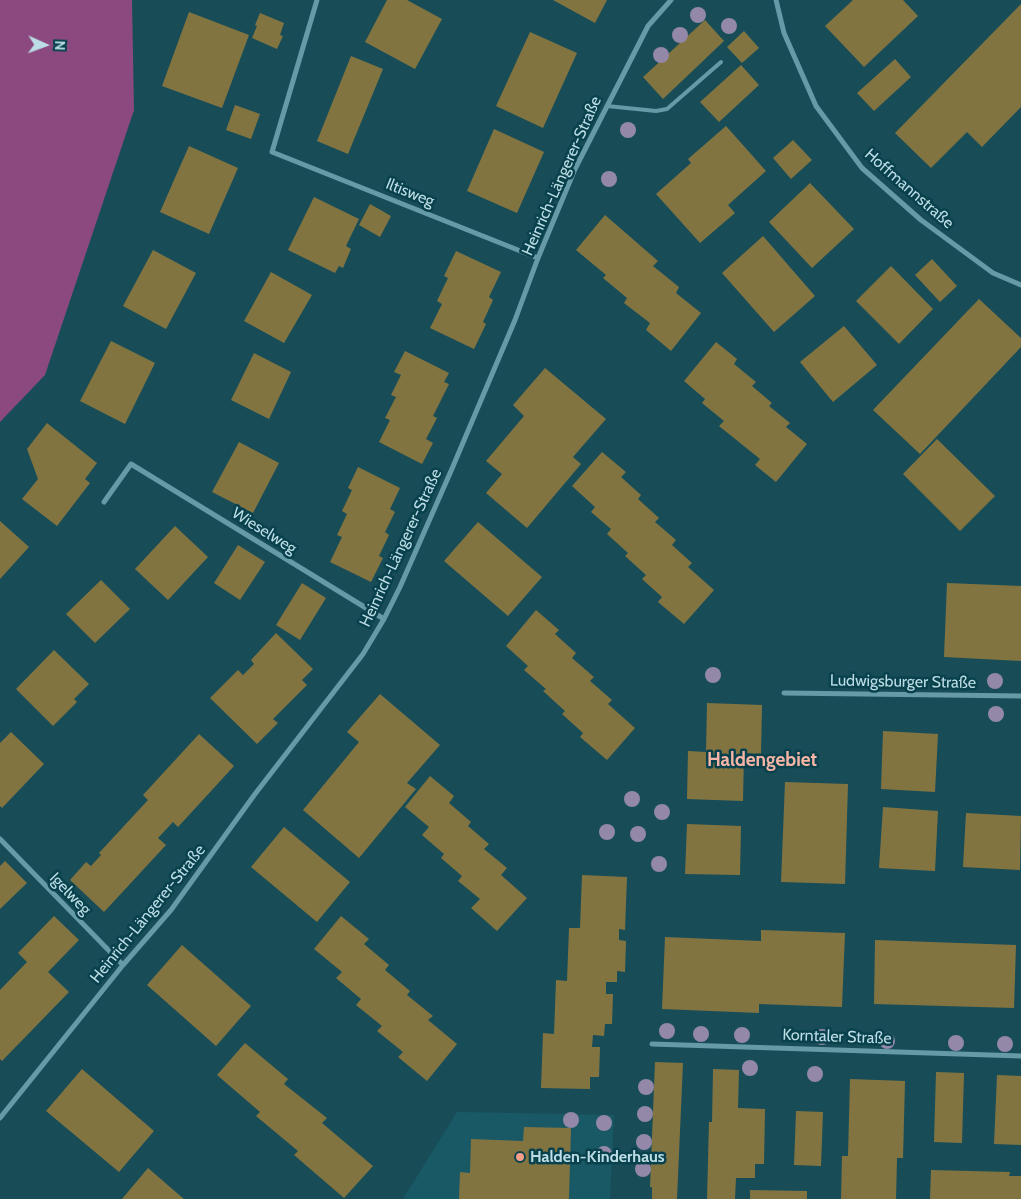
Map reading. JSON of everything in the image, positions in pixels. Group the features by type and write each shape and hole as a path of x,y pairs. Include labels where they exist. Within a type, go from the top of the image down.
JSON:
{"street":[{"name":"Iltisweg","path":"317,0 272,152 538,258"},
{"name":"Heinrich-Längerer-Straße","path":"0,1118 123,965 171,910 256,794 363,654 384,620 515,320 538,258 575,169 648,26 671,0"},
{"name":"Hoffmannstraße","path":"776,0 784,32 816,106 862,168 921,220 993,273 1021,285"},
{"name":"Wieselweg","path":"104,502 131,464 384,620"},
{"name":"Ludwigsburger Straße","path":"784,692 1021,696"},
{"name":"Igelweg","path":"0,839 123,965"},
{"name":"Korntaler Straße","path":"652,1044 1021,1056"}],"lane":[{"path":"607,106 656,111 667,109 720,62"}],"shaded area":[{"path":"0,0 132,0 134,110 45,375 0,422"},
{"name":"Halden-Kinderhaus","path":"457,1112 614,1115 610,1199 403,1199"}],"building":[{"path":"387,0 407,0 442,19 415,69 365,42"},
{"path":"553,0 607,0 595,23"},
{"path":"853,0 903,0 918,16 864,67 825,26"},
{"path":"1021,4 1021,107 982,147 967,132 931,168 895,133"},
{"path":"189,12 249,35 222,108 162,86"},
{"path":"260,13 284,23 280,35 283,36 277,49 252,38"},
{"path":"705,20 724,41 663,99 643,77"},
{"path":"744,31 759,48 742,63 727,47"},
{"path":"530,32 577,53 543,128 496,106"},
{"path":"351,56 383,69 348,154 317,141"},
{"path":"895,59 911,77 874,111 857,93"},
{"path":"741,65 759,85 719,122 700,102"},
{"path":"235,105 260,114 251,139 226,130"},
{"path":"726,126 766,171 728,205 735,213 700,243 656,194 691,163 688,159"},
{"path":"494,129 544,152 517,213 467,191"},
{"path":"793,140 812,160 791,179 773,158"},
{"path":"189,146 238,168 209,234 160,212"},
{"path":"810,183 854,229 812,268 769,222"},
{"path":"314,197 359,219 346,246 351,249 343,268 339,266 335,273 288,250"},
{"path":"370,204 391,216 380,237 359,225"},
{"path":"605,215 658,261 653,266 679,287 676,293 701,313 671,351 646,330 650,323 624,303 627,298 603,278 606,275 576,250"},
{"path":"763,236 815,296 774,332 722,273"},
{"path":"153,250 196,273 166,329 123,306"},
{"path":"456,251 501,272 489,297 493,300 483,322 486,324 474,349 430,328 442,304 437,301 448,278 444,276"},
{"path":"932,259 957,286 940,302 915,275"},
{"path":"891,266 933,309 899,344 856,301"},
{"path":"271,272 312,295 284,343 244,321"},
{"path":"979,299 1021,338 1021,347 920,454 873,410"},
{"path":"844,326 877,365 833,402 800,362"},
{"path":"111,341 155,363 125,424 80,401"},
{"path":"716,342 737,359 734,364 756,382 752,386 772,403 769,406 790,423 786,427 807,444 776,482 755,465 760,459 719,426 724,421 702,403 705,399 684,381"},
{"path":"405,351 449,373 444,382 449,384 433,416 437,418 426,439 433,443 422,464 379,442 390,420 385,418 396,397 391,395 401,375 394,372"},
{"path":"254,353 291,372 269,419 231,400"},
{"path":"545,368 606,419 573,457 581,464 527,528 486,493 502,474 486,461 524,416 513,405"},
{"path":"47,423 97,463 85,479 90,483 57,526 22,499 38,479 27,449"},
{"path":"937,439 995,496 960,531 903,474"},
{"path":"239,442 279,463 253,513 212,492"},
{"path":"602,452 626,472 621,477 641,495 638,499 659,518 655,522 676,540 672,545 692,563 688,567 714,590 684,624 658,602 662,597 642,579 646,575 625,556 628,553 607,534 611,529 591,512 595,507 572,486"},
{"path":"358,467 400,488 390,509 395,512 385,532 389,535 379,556 383,558 371,582 330,562 342,537 337,535 347,514 342,511 352,490 348,488"},
{"path":"0,521 29,547 0,579"},
{"path":"478,522 542,577 508,616 444,561"},
{"path":"175,526 208,557 168,600 135,569"},
{"path":"238,545 265,562 240,600 214,583"},
{"path":"101,580 130,609 95,643 66,614"},
{"path":"302,583 326,598 300,640 276,625"},
{"path":"947,583 1021,586 1021,661 944,657"},
{"path":"536,610 559,630 555,634 576,653 572,658 594,677 590,681 612,700 608,704 635,728 607,760 580,737 583,733 562,714 565,711 543,691 546,689 524,670 528,666 506,646"},
{"path":"276,633 313,669 302,680 307,685 273,719 278,723 257,744 210,698 238,670 243,675 254,664 251,660"},
{"path":"54,650 89,684 74,699 77,702 53,726 16,689"},
{"path":"380,694 440,745 407,783 416,789 359,858 303,810 359,742 347,732"},
{"path":"707,703 762,705 761,754 744,753 743,801 687,799 688,751 706,752"},
{"path":"883,731 938,734 935,792 881,789"},
{"path":"11,732 44,764 2,808 0,806 0,743"},
{"path":"199,734 234,766 178,827 173,822 158,838 166,845 104,912 70,880 86,862 91,866 101,855 99,853 148,800 143,795"},
{"path":"430,776 454,796 449,803 471,822 468,826 489,844 484,849 507,868 501,875 527,898 497,931 471,908 480,899 458,881 462,876 441,858 444,854 422,835 429,827 405,807"},
{"path":"785,782 848,784 845,884 781,882"},
{"path":"883,807 938,811 935,871 879,868"},
{"path":"966,813 1021,816 1020,870 963,867"},
{"path":"687,824 741,826 740,875 685,874"},
{"path":"284,827 350,882 317,922 251,867"},
{"path":"5,861 27,883 0,909 0,866"},
{"path":"582,875 627,877 625,930 619,929 619,940 626,941 625,972 617,971 617,982 606,982 606,994 613,994 612,1024 605,1024 604,1036 593,1035 592,1047 600,1047 599,1077 590,1077 590,1089 541,1088 543,1033 554,1034 556,980 567,981 569,928 580,928"},
{"path":"54,916 79,940 48,972 69,992 2,1061 0,1059 0,990 27,962 18,953"},
{"path":"341,916 369,939 364,944 389,965 385,970 410,991 407,995 433,1016 428,1020 457,1044 427,1081 398,1057 403,1052 377,1031 382,1026 356,1005 361,999 336,978 342,972 314,949"},
{"path":"761,930 845,933 842,1007 759,1004 759,1013 662,1009 665,937 761,941"},
{"path":"875,940 1016,945 1014,1008 874,1004"},
{"path":"182,945 251,1006 216,1046 147,985"},
{"path":"245,1043 288,1079 284,1084 327,1118 322,1123 373,1166 344,1198 294,1155 298,1151 256,1116 260,1112 217,1075"},
{"path":"655,1062 683,1063 677,1199 652,1199 652,1187 650,1187"},
{"path":"82,1069 154,1131 119,1172 46,1111"},
{"path":"713,1069 739,1070 738,1108 765,1109 764,1164 755,1164 755,1178 736,1178 735,1199 707,1199 709,1122 712,1122"},
{"path":"936,1072 964,1073 962,1143 934,1142"},
{"path":"997,1075 1021,1076 1021,1145 994,1144"},
{"path":"850,1079 905,1081 903,1158 897,1158 896,1199 841,1199 842,1156 848,1156"},
{"path":"796,1111 823,1112 821,1166 794,1165"},
{"name":"Halden-Kinderhaus","path":"524,1127 571,1128 569,1199 459,1199 460,1172 470,1173 471,1139 523,1141"},
{"path":"148,1168 170,1187 184,1199 122,1199"},
{"path":"931,1170 1010,1172 1009,1176 1021,1176 1021,1199 930,1199"},
{"path":"750,1190 807,1191 807,1199 750,1199"}],"place":[{"name":"Halden-Kinderhaus","path":"520,1157"}],"district":[{"name":"Haldengebiet","path":"762,760"}]}
